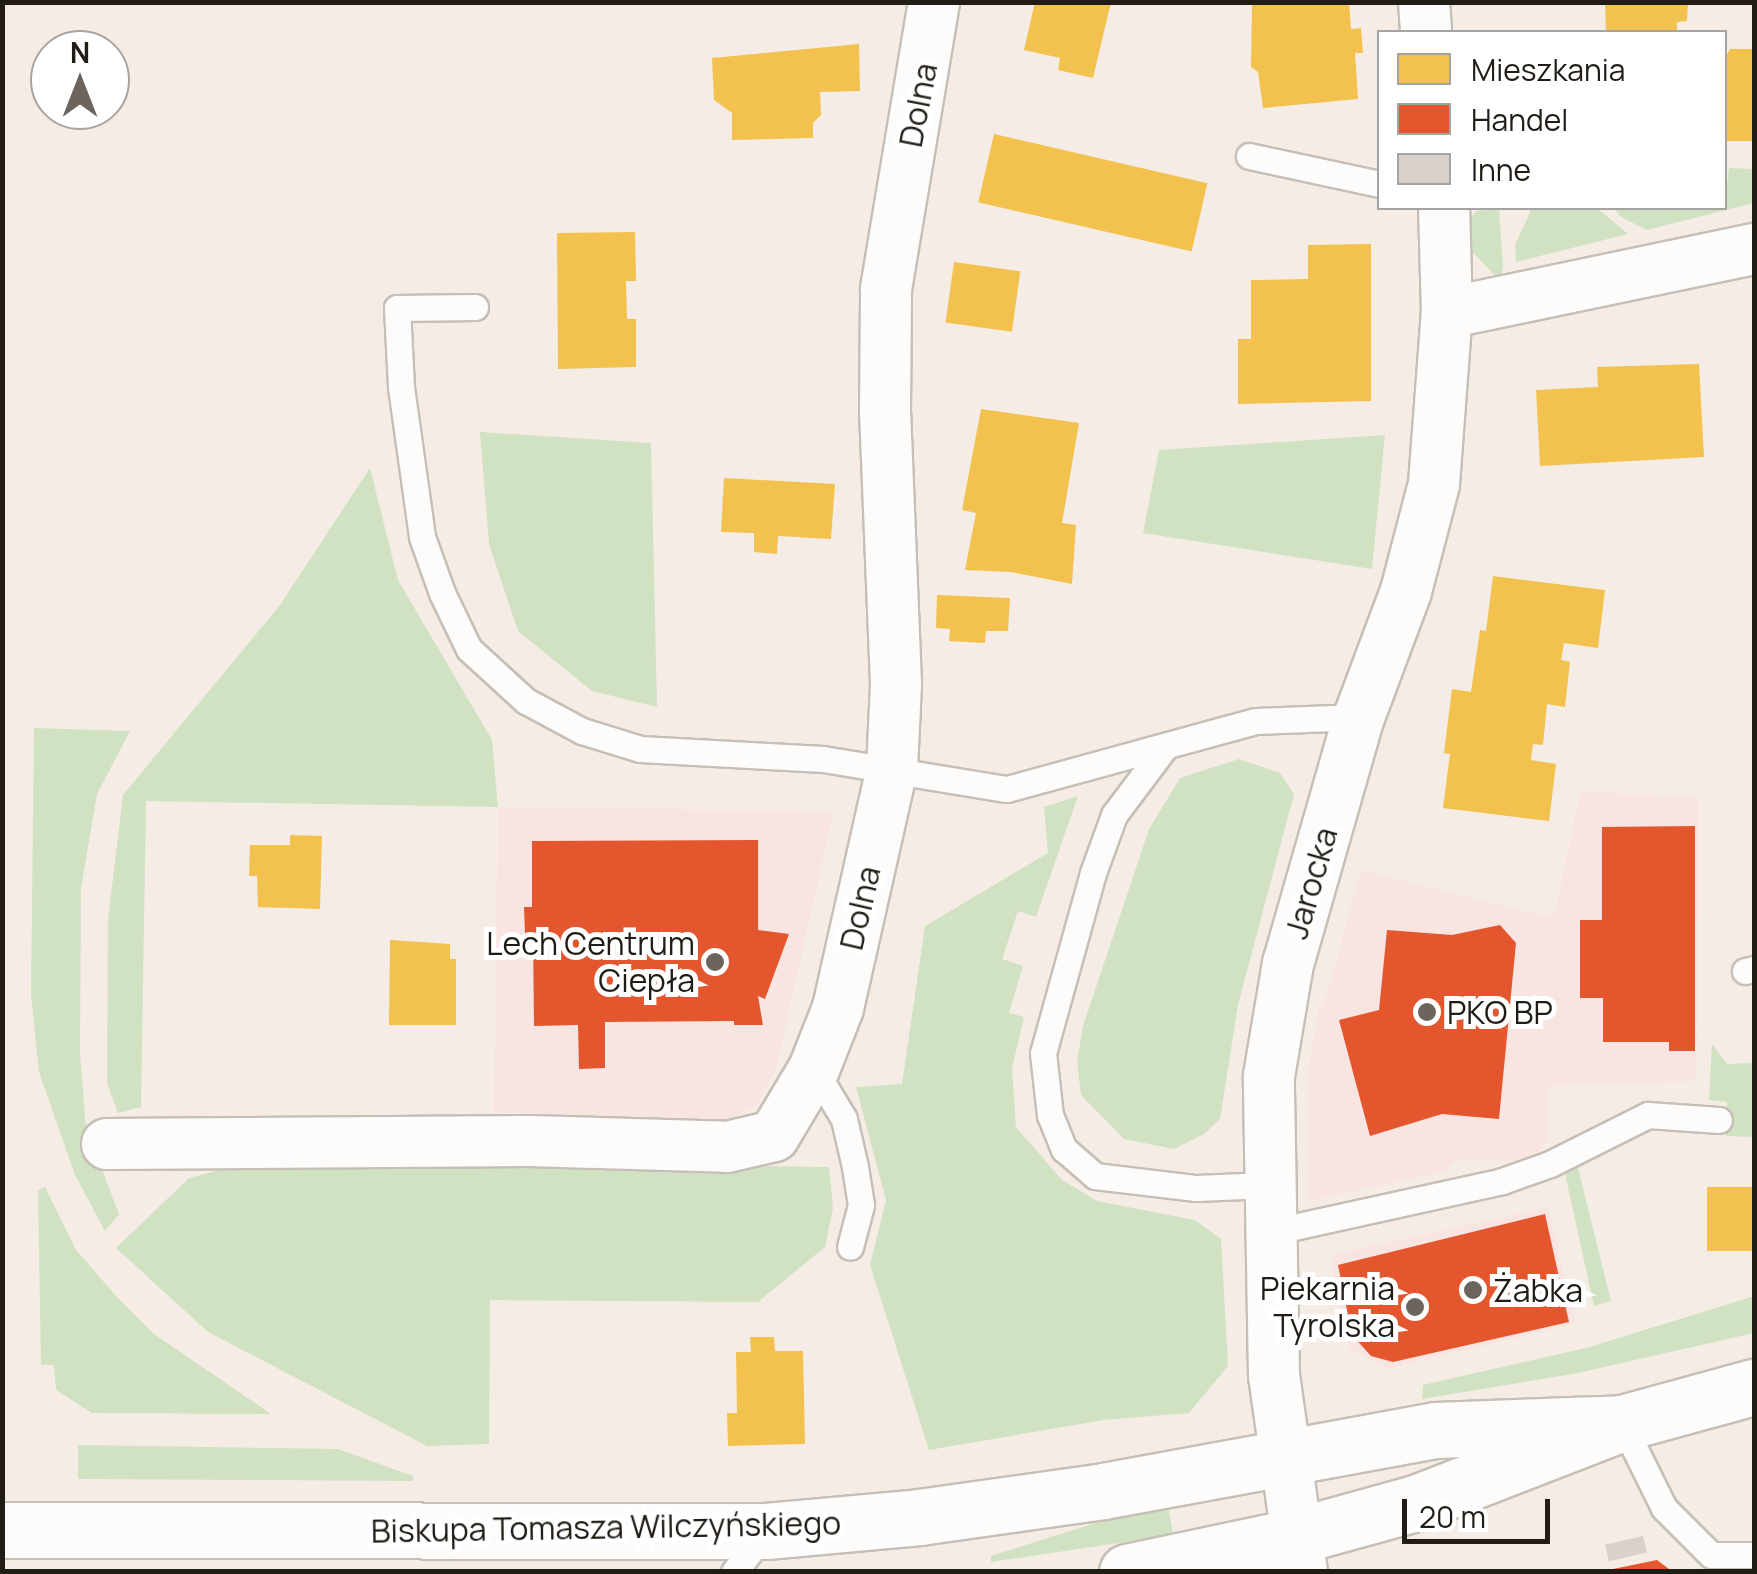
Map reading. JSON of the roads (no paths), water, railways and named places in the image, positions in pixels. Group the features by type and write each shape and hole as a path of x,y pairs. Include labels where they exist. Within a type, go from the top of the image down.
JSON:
{"street":[{"name":"Dolna","path":"107,1144 530,1141 726,1147 774,1136 814,1069 838,1008 892,768 896,684 885,412 886,289 934,2"},
{"path":"1424,2 1426,30"},
{"name":"Jarocka","path":"1299,1554 1274,1376 1270,1076 1288,964 1358,716 1406,591 1434,484 1447,313 1444,210"},
{"path":"1447,313 1754,249"},
{"name":"Biskupa Tomasza Wilczyńskiego","path":"1126,1572 1299,1554 1622,1423 1754,1386"},
{"name":"Biskupa Tomasza Wilczyńskiego","path":"2,1530 750,1551 1435,1430 1622,1423"}],"lane":[{"path":"1250,156 1377,183"},
{"path":"476,307 397,308 400,387 422,536 442,594 469,649 526,701 582,730 640,749 822,759 1007,789 1256,722 1358,716"},
{"path":"1165,747 1114,815 1093,872 1043,1052 1050,1114 1064,1149 1095,1176 1196,1188 1270,1208 1502,1180 1550,1164 1648,1115 1719,1120"},
{"path":"814,1069 844,1120 855,1166 861,1204 850,1246"},
{"path":"1622,1423 1664,1508 1711,1554 1754,1555"}],"place":[{"name":"Lech Centrum Ciepła","path":"715,962"},
{"name":"PKO BP","path":"1427,1012"},
{"name":"Żabka","path":"1473,1290"},
{"name":"Piekarnia Tyrolska","path":"1415,1307"}]}
